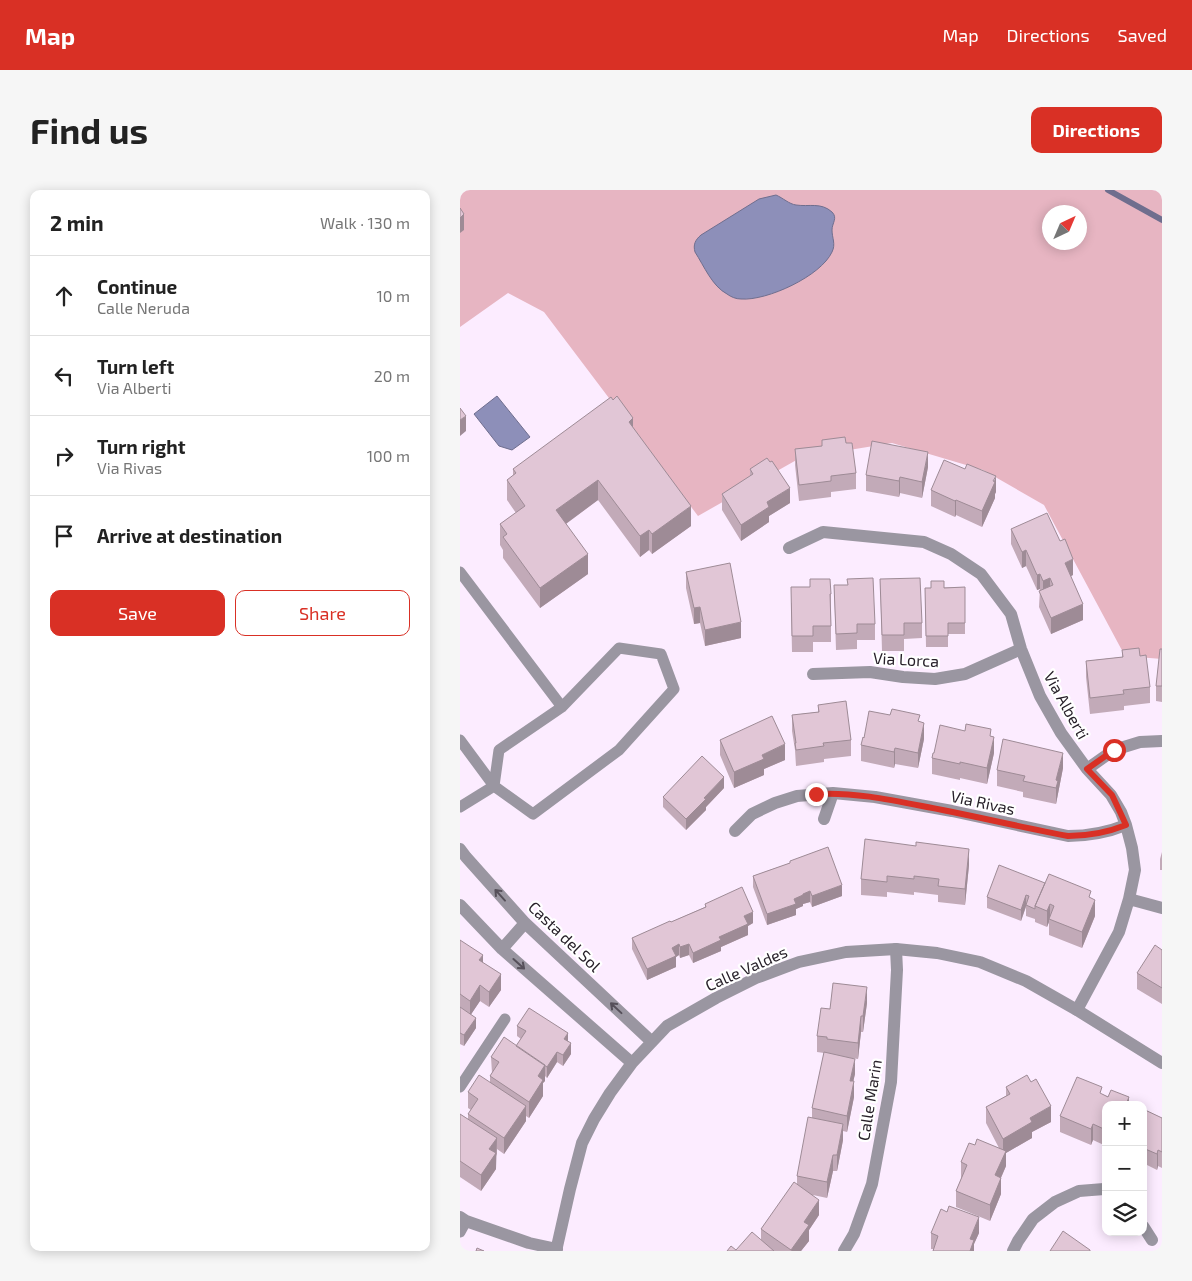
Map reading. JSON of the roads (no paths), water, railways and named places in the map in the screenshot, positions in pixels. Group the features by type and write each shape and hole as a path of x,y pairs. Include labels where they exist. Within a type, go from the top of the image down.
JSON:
{"street":[{"name":"Via Alberti","path":"789,548 823,532 924,542 951,554 980,574 1011,614 1021,649 1040,696 1061,732 1087,769 1112,795 1126,825 1132,848 1135,870 1119,932 1078,1010"},
{"name":"Via Lorca","path":"813,674 870,672 935,679 964,674 1021,649"},
{"path":"1087,769 1114,750 1140,742 1162,742"},
{"path":"824,820 833,793"},
{"name":"Via Rivas","path":"735,831 752,814 775,803 797,796 833,793 885,798 1068,836 1088,836 1126,825"},
{"name":"Casta del Sol","path":"460,849 525,923 652,1042"},
{"path":"1129,899 1162,908"},
{"path":"460,905 502,949 632,1063"},
{"path":"502,949 525,923"},
{"name":"Calle Valdes","path":"557,1250 582,1143 610,1093 632,1063 667,1026 756,978 799,962 846,952 896,949 936,953 980,962 1026,981 1078,1010 1162,1063"},
{"name":"Calle Marin","path":"844,1251 854,1234 872,1184 891,1082 897,970 896,949"},
{"path":"1013,1251 1033,1219 1055,1202 1079,1191 1102,1189"},
{"path":"462,1223 557,1250"},
{"path":"1147,1232 1152,1240"}],"lane":[{"path":"460,572 562,707"},
{"path":"460,740 494,786 533,814 619,750 674,689 661,654 619,648 562,707 500,750 494,786 460,807"},
{"path":"460,1087 505,1019"}],"water":[{"path":"776,195 793,204 824,207 834,214 832,230 834,244 832,252 817,270 792,285 752,299 732,297 717,286 709,275 695,252 695,243 701,235 759,199"},
{"path":"497,396 530,437 512,450 499,446 474,414"}],"waterway":[{"path":"1108,190 1162,220"}]}
